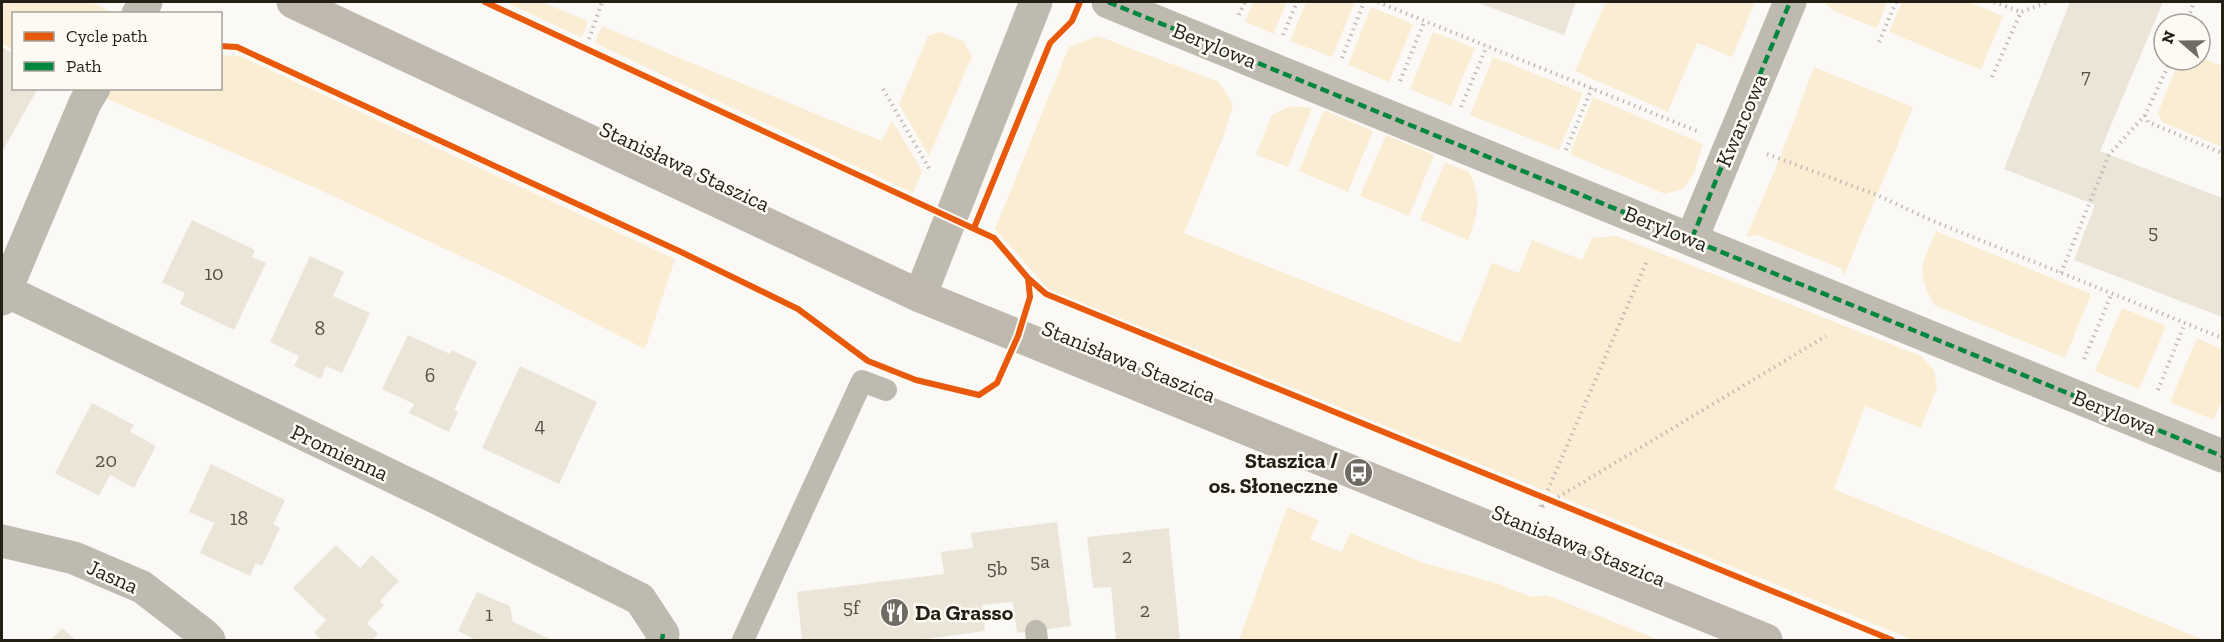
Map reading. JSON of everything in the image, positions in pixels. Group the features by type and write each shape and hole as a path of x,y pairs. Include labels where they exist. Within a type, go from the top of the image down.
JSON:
{"street":[{"name":"Stanisława Staszica","path":"292,2 920,296 1766,640"},
{"path":"920,296 1036,2"},
{"name":"Berylowa","path":"1108,2 2223,456"},
{"name":"Kwarcowa","path":"1677,232 1731,143 1790,2"},
{"path":"2,293 85,103 93,90"},
{"name":"Promienna","path":"2,293 446,502 640,599 662,638"},
{"name":"Jasna","path":"2,542 74,558 142,587 208,640"}],"lane":[{"path":"743,640 862,381 886,390"}],"path":[{"path":"589,39 602,2"},
{"path":"1280,44 1297,2"},
{"path":"1338,67 1364,2"},
{"path":"1378,2 1731,143 1780,158 1877,195 1933,221 2223,338"},
{"path":"1879,42 1896,2"},
{"path":"1994,2 2021,12 2048,2"},
{"path":"1992,77 2021,12"},
{"path":"1396,90 1425,20"},
{"path":"1457,116 1487,46"},
{"path":"2061,273 2109,155 2145,115 2166,72"},
{"path":"1562,159 1592,88"},
{"path":"883,90 930,171"},
{"path":"2145,115 2148,122 2223,153"},
{"path":"1547,501 1677,232"},
{"path":"2083,361 2112,293"},
{"path":"1547,501 1868,311"},
{"path":"2157,392 2185,323"},
{"path":"1534,495 1562,507"}],"shaded area":[{"path":"2,2 91,2 112,12 12,12 12,49 2,43"},
{"path":"506,2 541,2 588,21 582,38"},
{"path":"1253,2 1286,2 1274,34 1245,22"},
{"path":"1306,2 1355,2 1332,57 1290,41"},
{"path":"1606,2 1755,2 1732,57 1697,43 1668,112 1575,71"},
{"path":"1824,2 1887,2 1877,28 1833,11"},
{"path":"1902,2 1968,2 2003,16 1981,70 1889,32"},
{"path":"1371,7 1413,24 1389,82 1348,65"},
{"path":"602,26 882,141 892,120 922,171 913,193 595,43"},
{"path":"940,32 963,41 972,56 929,156 899,104 928,36"},
{"path":"1433,32 1475,48 1451,106 1410,89"},
{"path":"1098,36 1219,82 1233,105 1222,140 1184,233 1460,343 1492,263 1519,273 1532,240 1582,260 1592,238 1617,236 1921,356 1934,370 1937,388 1921,428 1865,406 1834,489 2204,640 1913,640 1048,289 995,229 1069,47"},
{"path":"222,55 240,56 675,259 645,349 507,278 320,190 86,90 222,90"},
{"path":"1493,57 1583,93 1559,150 1470,115"},
{"path":"2212,62 2222,66 2222,147 2162,122 2158,113 2174,72 2212,72"},
{"path":"1814,67 1913,107 1844,276 1842,269 1757,235 1746,237 1780,158"},
{"path":"1593,97 1703,144 1694,173 1683,189 1665,194 1570,154"},
{"path":"1290,106 1312,108 1288,167 1256,155 1272,115"},
{"path":"1324,110 1373,131 1348,192 1299,171"},
{"path":"1386,135 1434,155 1409,216 1360,196"},
{"path":"1445,162 1469,172 1476,190 1476,214 1468,240 1420,220"},
{"path":"1936,231 2091,294 2065,358 1934,305 1925,284 1923,268"},
{"path":"2122,308 2166,326 2139,389 2095,371"},
{"path":"2197,338 2222,349 2222,399 2214,420 2170,402"},
{"path":"1287,507 1319,520 1310,539 1342,552 1350,533 1424,563 1496,583 1532,597 1547,595 1659,640 1239,640"}],"building":[{"path":"1476,2 1576,2 1564,35"},
{"path":"2070,2 2163,2 2159,12 2152,12 2152,28 2100,151 2222,198 2222,317 2074,260 2095,205 2004,169"},
{"path":"2,47 12,53 12,90 37,90 2,152"},
{"path":"192,220 255,250 252,257 266,263 234,330 180,304 185,293 162,282"},
{"path":"310,256 344,272 333,296 370,313 342,373 326,366 321,379 294,366 299,356 270,342"},
{"path":"408,335 450,354 452,350 477,362 454,410 458,412 449,432 409,413 414,404 382,389"},
{"path":"520,366 597,402 559,484 482,448"},
{"path":"92,403 134,425 130,432 156,446 134,488 110,475 99,496 55,473"},
{"path":"211,464 285,500 273,524 280,528 262,566 256,563 250,576 200,553 214,523 189,512"},
{"path":"1057,522 1071,626 1017,633 1013,602 982,605 985,631 919,640 802,640 797,592 944,574 941,552 973,548 971,533"},
{"path":"1169,528 1180,640 1116,640 1111,587 1093,588 1087,537"},
{"path":"336,545 360,568 372,555 399,581 380,601 384,605 367,623 378,634 372,640 322,640 314,633 326,620 293,588"},
{"path":"477,592 510,606 513,622 552,640 476,640 458,631"},
{"path":"62,628 76,640 51,640"}],"marked path":[{"path":"1108,2 2222,456"},
{"path":"1692,238 1790,2"},
{"path":"662,640 663,634"}],"cycle path":[{"path":"222,46 237,47 679,251 798,309 868,361 916,380 979,395 997,383 1018,336 1030,297 1028,278 994,238 485,2"},
{"path":"974,228 1050,43 1072,21 1080,2"},
{"path":"1028,278 1046,294 1892,640"}],"place":[{"name":"Staszica / os. Słoneczne","path":"1359,473"},
{"name":"Da Grasso","path":"894,612"}]}
